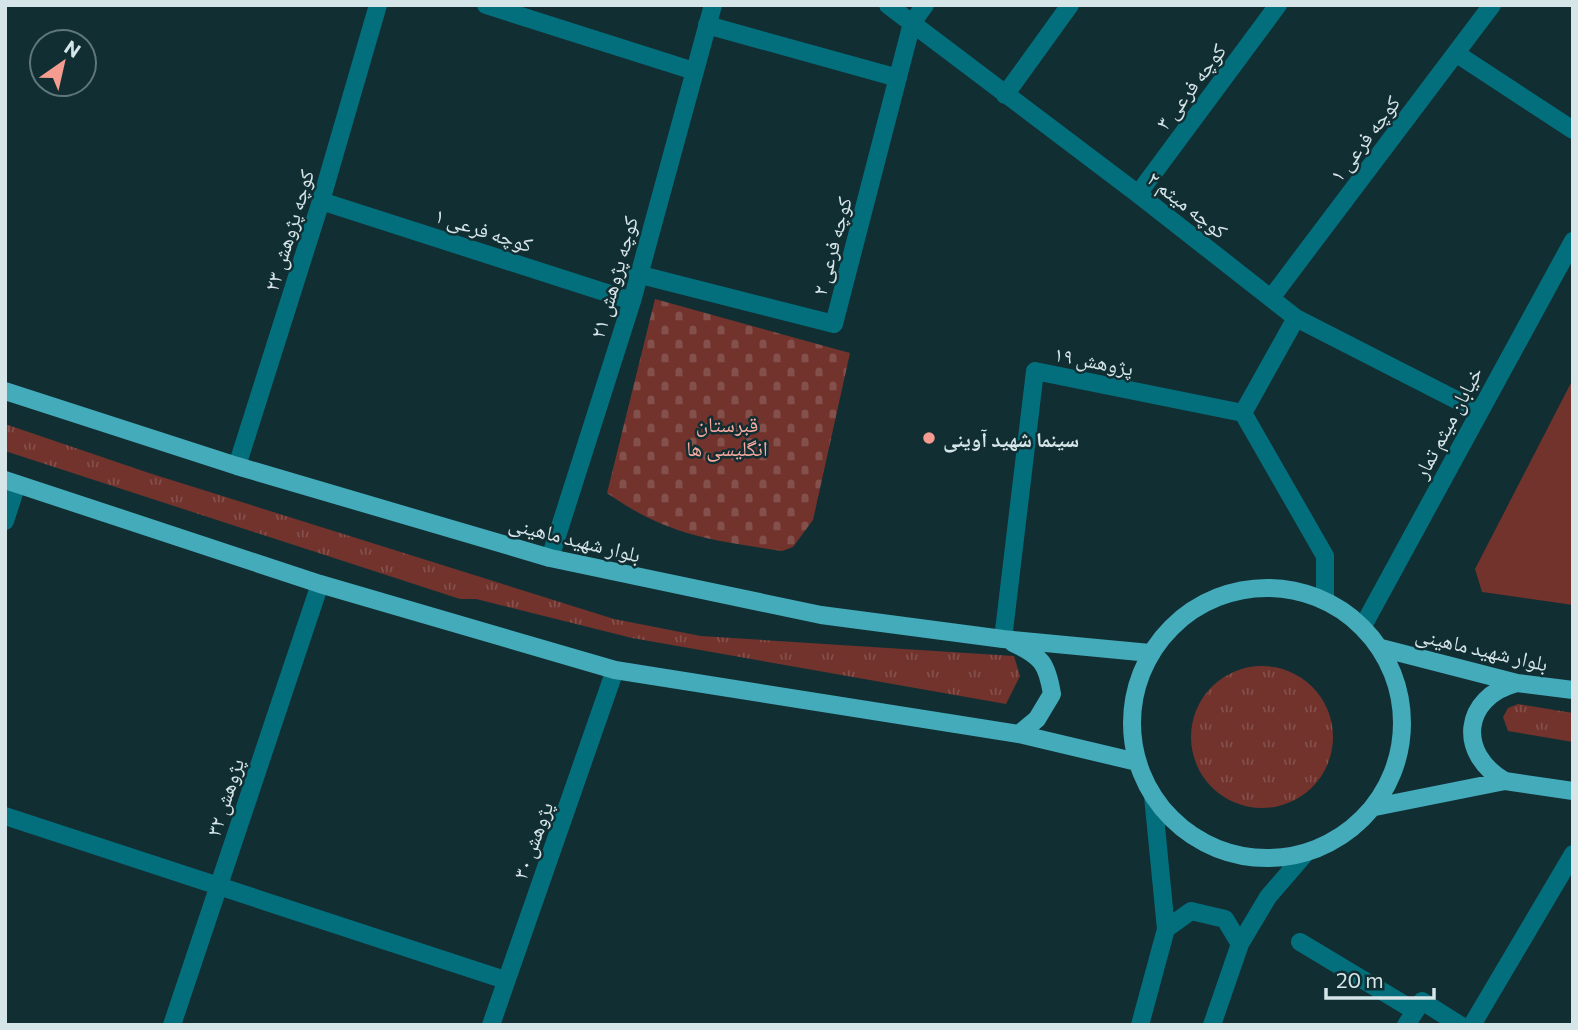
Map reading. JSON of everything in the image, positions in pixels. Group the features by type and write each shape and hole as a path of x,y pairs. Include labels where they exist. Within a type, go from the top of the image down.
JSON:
{"main road":[{"name":"بلوار شهید ماهینی","path":"5,391 237,466 550,558 821,615 1003,639 1150,653"},
{"path":"11,482 320,584 615,670 1019,734 1137,762"},
{"path":"1279,587 1325,599 1363,626 1381,648 1399,686 1404,728 1396,769 1375,807 1343,836 1305,854 1262,859 1219,850 1182,829 1153,796 1137,762 1130,725 1135,688 1150,653 1171,625 1200,604 1233,590 1279,587"},
{"path":"1003,639 1030,651 1048,667 1052,694 1037,719 1019,734"},
{"name":"بلوار شهید ماهینی","path":"1381,648 1517,683 1573,690"},
{"path":"1505,781 1482,763 1474,750 1472,735 1474,720 1489,695 1517,683"},
{"path":"1375,807 1505,781 1573,791"}],"street":[{"name":"کوچه پژوهش ۲۳","path":"237,466 321,201 378,5"},
{"path":"486,5 694,71"},
{"name":"کوچه پژوهش ۲۱","path":"550,558 632,301 637,274 713,5"},
{"name":"کوچه میثم ۲","path":"888,5 1139,194 1296,318 1478,411"},
{"path":"912,23 925,5"},
{"path":"1005,94 1070,5"},
{"name":"کوچه فرعی ۳","path":"1139,194 1278,5"},
{"name":"کوچه فرعی ۱","path":"1271,298 1492,5"},
{"name":"کوچه فرعی ۲","path":"637,274 834,324 912,23"},
{"path":"708,25 898,78"},
{"path":"1457,54 1573,130"},
{"name":"کوچه فرعی ۱","path":"321,201 632,301"},
{"name":"خیابان میثم تمار","path":"1363,626 1573,241"},
{"path":"1296,318 1243,413 1325,556 1325,599"},
{"name":"پژوهش ۱۹","path":"1003,639 1035,371 1243,413"},
{"path":"5,521 11,482"},
{"name":"پژوهش ۳۲","path":"172,1025 320,584"},
{"name":"پژوهش ۳۰","path":"491,1025 615,670"},
{"path":"1140,1025 1166,929 1153,796"},
{"path":"5,816 505,980"},
{"path":"1212,1025 1240,944 1268,897 1305,854"},
{"path":"1472,1025 1573,854"},
{"path":"1166,929 1191,911 1225,919 1240,944"},
{"path":"1300,942 1411,1018 1422,1000 1460,1025"}],"green space":[{"name":"قبرستان انگلیسی ها","path":"655,299 850,353 813,520 793,547 782,551 691,534 650,519 607,493"},
{"path":"1573,379 1573,605 1482,592 1475,569"},
{"path":"5,424 149,473 614,619 701,636 1014,656 1020,676 1006,704 632,638 476,599 460,599 5,451"},
{"path":"1262,666 1289,671 1312,687 1328,710 1333,737 1328,764 1312,787 1289,803 1262,808 1235,803 1212,787 1196,764 1191,737 1196,710 1212,687 1235,671"},
{"path":"1518,704 1573,713 1573,742 1508,731 1503,717 1508,708"}],"place":[{"name":"سینما شهید آوینی","path":"929,438"}]}
